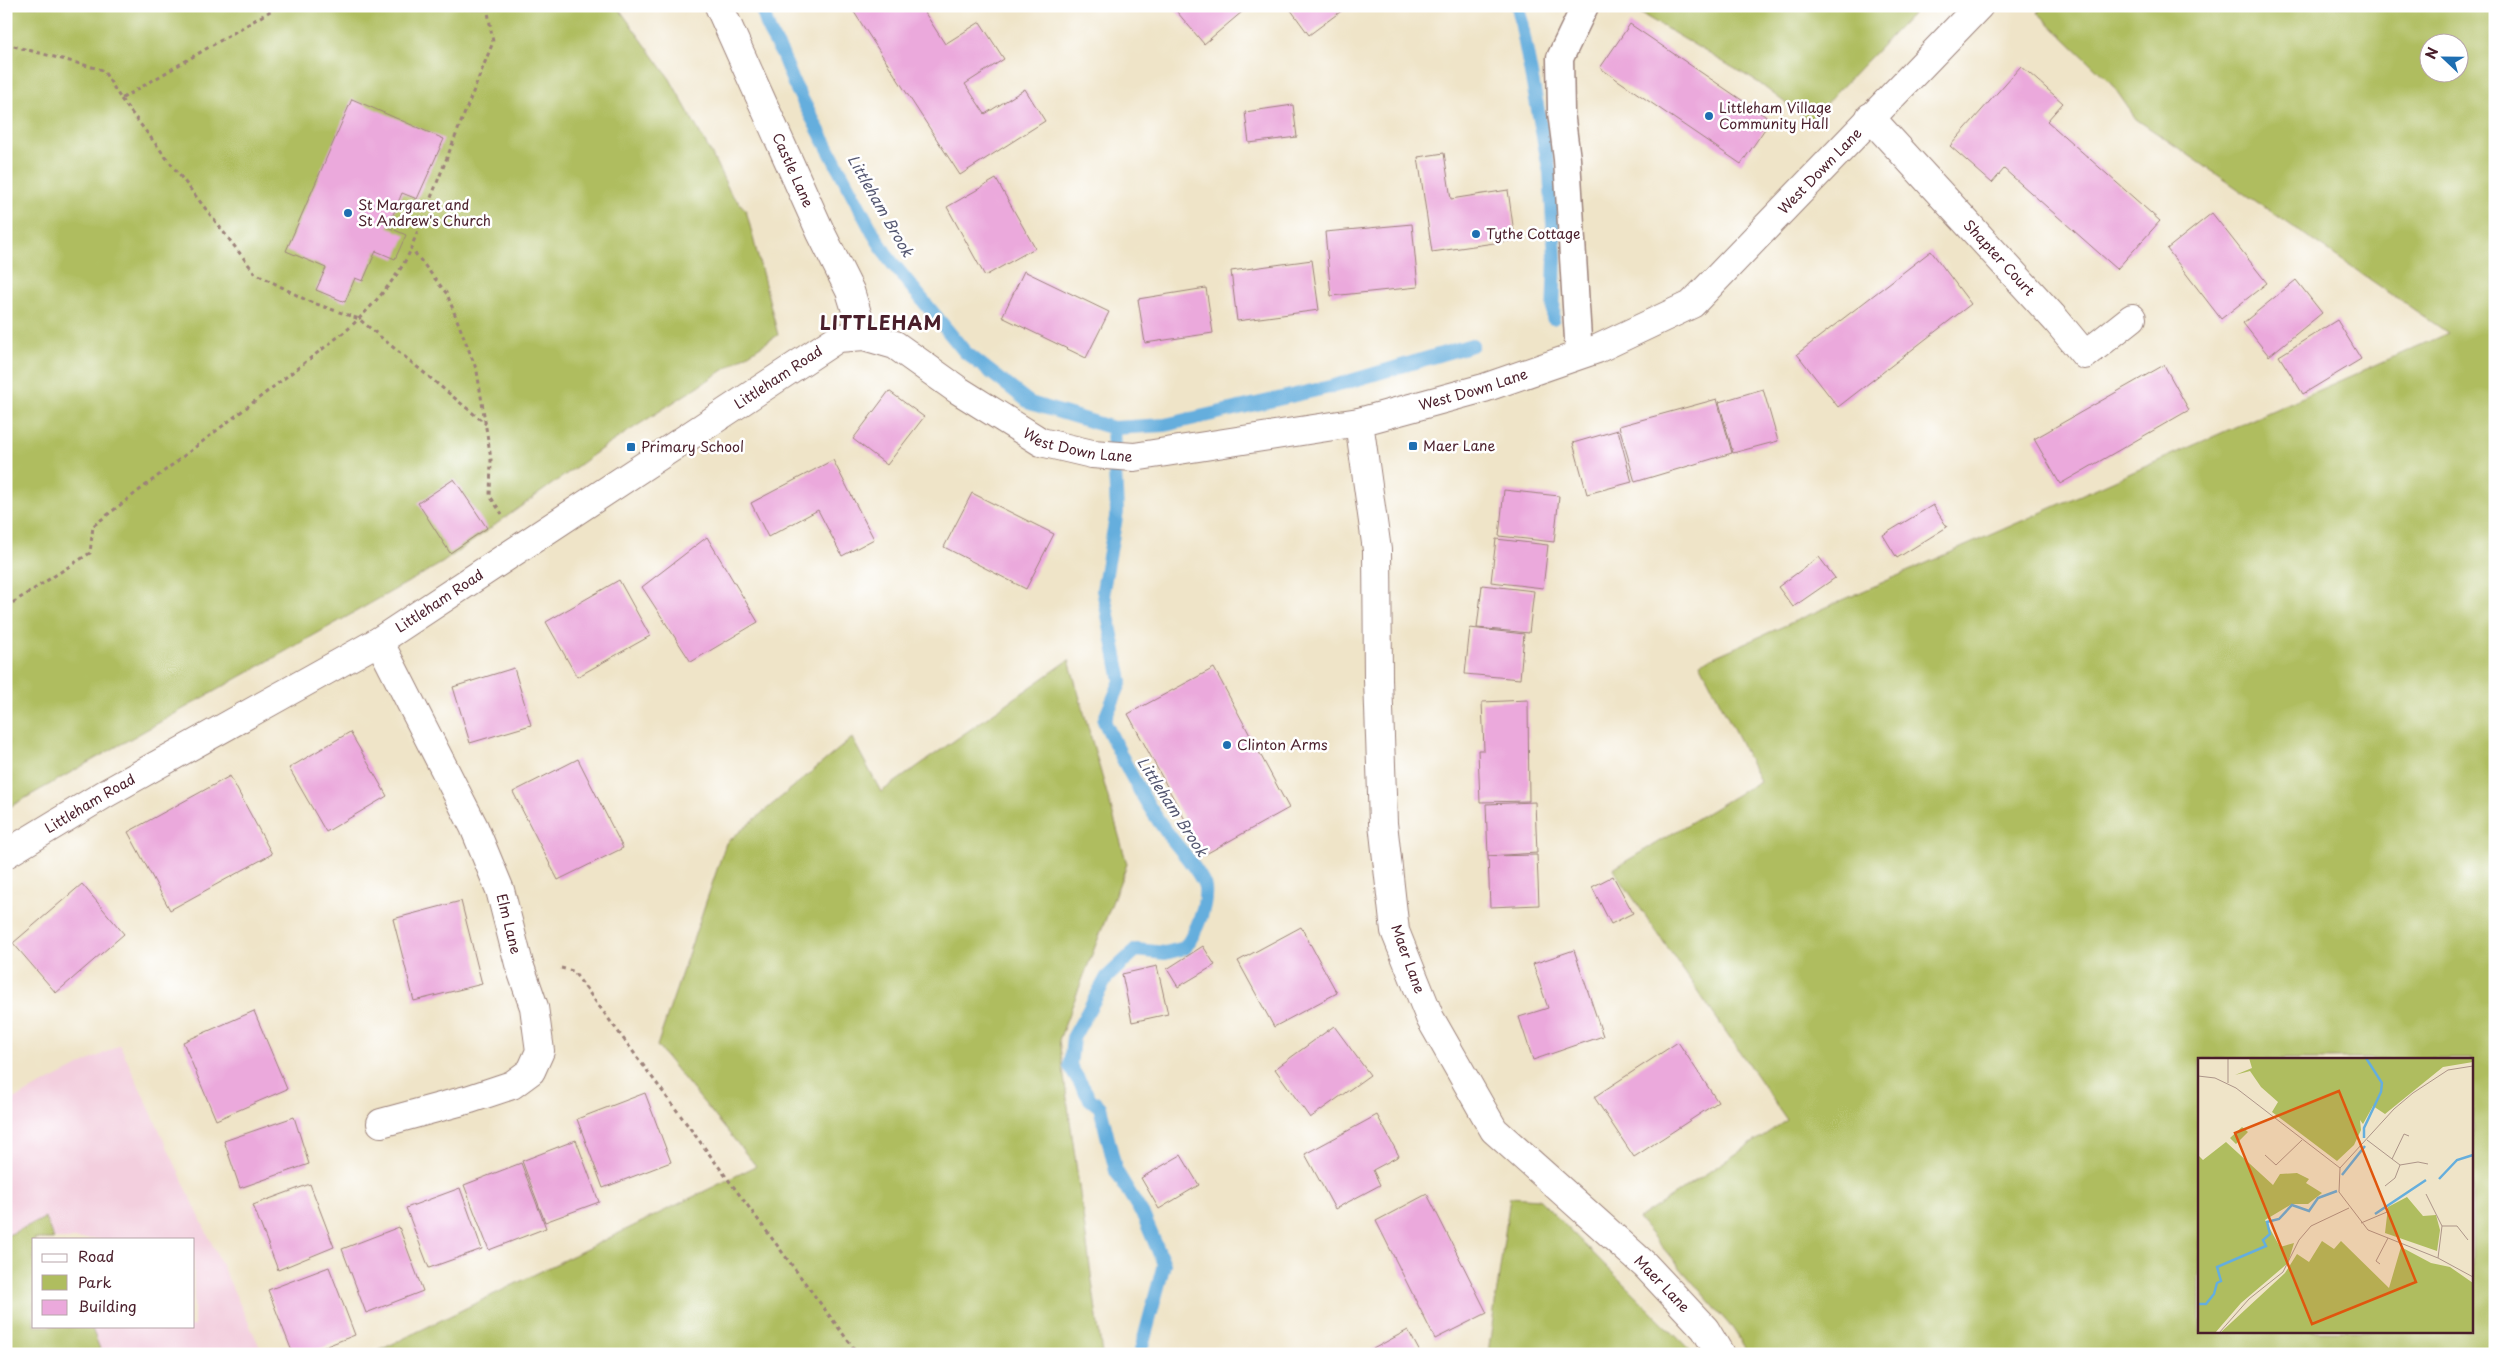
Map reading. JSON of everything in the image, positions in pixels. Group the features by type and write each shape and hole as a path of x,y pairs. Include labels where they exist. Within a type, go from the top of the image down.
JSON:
{"street":[{"name":"Castle Lane","path":"719,6 821,233 850,291 864,336"},
{"name":"West Down Lane","path":"864,336 895,345 958,390 1041,442 1092,454 1134,457 1359,422 1484,388 1597,349 1692,304 1870,117 1979,6"},
{"name":"Shapter Court","path":"1870,117 2056,320 2085,355 2132,318"},
{"name":"Littleham Road","path":"6,854 105,794 379,641 838,338 864,336"},
{"name":"Maer Lane","path":"1359,422 1376,550 1383,823 1395,931 1430,1018 1494,1130 1645,1265 1705,1329 1720,1354"},
{"name":"Elm Lane","path":"379,641 474,827 500,890 519,964 534,1007 540,1051 531,1071 512,1085 470,1099 381,1123"}],"lane":[{"path":"1579,355 1568,160 1561,112 1560,58 1585,6"}],"path":[{"path":"121,99 279,6"},
{"path":"6,607 90,553 93,526 359,319 406,260 411,248 493,42 487,6"},
{"path":"6,44 103,70 121,99 255,274 308,301 359,319 486,424"},
{"path":"411,248 447,294 477,371 491,460 490,496 523,546"},
{"path":"519,964 538,962 573,971 858,1354"}],"shaded area":[{"path":"120,1045 263,1354 6,1354 6,1103"}],"green space":[{"path":"6,6 617,6 670,79 711,153 731,194 746,210 778,335 604,447 442,563 6,809"},
{"path":"1628,6 1920,6 1809,121 1759,83"},
{"path":"2045,6 2495,6 2495,1354 1749,1354 1733,1329 1638,1219 1787,1120 1613,869 1760,781 1700,663 2448,333 2136,119 2111,83 2037,12"},
{"path":"1069,660 1127,864 1059,1040 1102,1354 372,1354 756,1166 657,1046 726,843 852,738 881,792"},
{"path":"1510,1197 1539,1199 1694,1354 1488,1354"},
{"path":"45,1218 54,1238 32,1238 32,1328 92,1328 102,1354 6,1354 6,1236"}],"building":[{"path":"850,6 937,6 925,13 945,44 980,22 1004,59 965,84 985,114 1025,89 1045,121 960,175"},
{"path":"1172,6 1249,6 1204,44"},
{"path":"1288,6 1348,6 1309,35"},
{"path":"1630,24 1771,120 1741,164 1600,68"},
{"path":"2021,66 2063,103 2047,121 2160,221 2117,269 2004,169 1992,183 1950,146"},
{"name":"St Margaret and St Andrew's Church","path":"352,99 444,139 417,199 402,193 388,227 406,235 395,259 376,251 363,281 355,278 345,302 316,290 326,268 286,251"},
{"path":"1293,105 1297,137 1249,143 1245,112"},
{"path":"1444,153 1451,199 1508,190 1515,240 1432,252 1418,157"},
{"path":"996,179 1035,248 985,276 947,207"},
{"path":"2212,213 2267,283 2221,319 2167,249"},
{"path":"1412,224 1418,287 1331,296 1325,232"},
{"path":"1931,251 1971,304 1838,407 1797,354"},
{"path":"1312,260 1319,310 1237,321 1231,271"},
{"path":"1024,271 1109,312 1086,358 1002,317"},
{"path":"2296,280 2322,313 2269,356 2243,323"},
{"path":"1206,288 1213,333 1145,343 1138,299"},
{"path":"2337,320 2361,359 2303,394 2279,356"},
{"path":"2164,365 2189,410 2060,484 2034,439"},
{"path":"1763,389 1778,441 1733,453 1719,402"},
{"path":"889,391 924,417 887,465 853,439"},
{"path":"1717,399 1732,453 1635,482 1619,426"},
{"path":"1618,430 1632,482 1587,494 1573,443"},
{"path":"833,460 874,539 842,556 818,510 768,537 751,503"},
{"path":"454,479 487,528 450,553 418,503"},
{"path":"1504,490 1559,496 1554,542 1499,536"},
{"path":"972,493 1054,534 1026,589 944,547"},
{"path":"1933,505 1947,527 1897,558 1883,535"},
{"path":"707,537 758,622 691,662 642,587"},
{"path":"1496,539 1548,545 1543,588 1491,582"},
{"path":"1819,557 1835,578 1793,607 1778,587"},
{"path":"619,580 650,636 577,677 546,622"},
{"path":"1482,585 1534,591 1529,633 1477,628"},
{"path":"1470,628 1524,634 1520,679 1465,674"},
{"path":"514,668 531,725 470,743 453,687"},
{"path":"1214,668 1289,808 1204,855 1128,714"},
{"path":"1528,700 1529,801 1480,802 1478,750 1484,750 1482,702"},
{"path":"350,732 387,796 326,832 289,768"},
{"path":"578,759 623,848 558,880 513,792"},
{"path":"230,776 272,854 170,910 128,832"},
{"path":"1535,802 1537,853 1488,856 1486,804"},
{"path":"1537,855 1539,905 1490,907 1488,856"},
{"path":"1613,876 1633,913 1611,924 1592,887"},
{"path":"82,884 124,934 56,993 13,943"},
{"path":"461,901 482,984 414,1001 393,919"},
{"path":"1301,927 1337,993 1274,1027 1238,961"},
{"path":"1203,946 1215,965 1178,987 1167,969"},
{"path":"1574,950 1603,1036 1533,1060 1519,1017 1548,1008 1533,964"},
{"path":"1157,966 1168,1014 1132,1022 1122,974"},
{"path":"254,1011 287,1089 216,1120 183,1042"},
{"path":"1334,1026 1370,1075 1310,1118 1275,1069"},
{"path":"1678,1042 1718,1102 1634,1157 1594,1097"},
{"path":"645,1093 671,1162 603,1188 577,1119"},
{"path":"1377,1115 1399,1156 1373,1170 1380,1185 1335,1209 1305,1154"},
{"path":"294,1117 309,1164 240,1188 224,1141"},
{"path":"576,1140 599,1202 545,1222 522,1161"},
{"path":"1181,1155 1199,1185 1159,1209 1141,1178"},
{"path":"521,1163 546,1228 489,1250 464,1185"},
{"path":"310,1184 334,1247 278,1270 253,1205"},
{"path":"460,1188 482,1249 429,1268 406,1208"},
{"path":"1427,1194 1487,1313 1435,1339 1376,1221"},
{"path":"399,1227 423,1291 366,1313 342,1249"},
{"path":"329,1267 355,1335 306,1354 293,1354 268,1290"},
{"path":"1408,1330 1421,1354 1375,1354 1373,1349"}],"waterway":[{"name":"Littleham Brook","path":"761,6 770,33 782,54 794,84 872,231 889,259 965,352 1030,403 1113,428 1117,512 1103,590 1121,681 1104,721 1147,803 1194,867 1205,887 1200,919 1185,948 1165,953 1136,950 1107,977 1073,1038 1070,1066 1090,1099 1100,1107 1116,1171 1144,1217 1164,1264 1140,1354"},
{"path":"1518,6 1550,173 1555,257 1553,318"},
{"path":"1113,428 1165,425 1334,386 1472,345"}],"place":[{"name":"Littleham Village Community Hall","path":"1709,116"},
{"name":"St Margaret and St Andrew's Church","path":"348,213"},
{"name":"Tythe Cottage","path":"1476,234"},
{"name":"Maer Lane","path":"1413,446"},
{"name":"Primary School","path":"631,447"},
{"name":"Clinton Arms","path":"1227,745"}],"district":[{"name":"LITTLEHAM","path":"881,323"}]}
